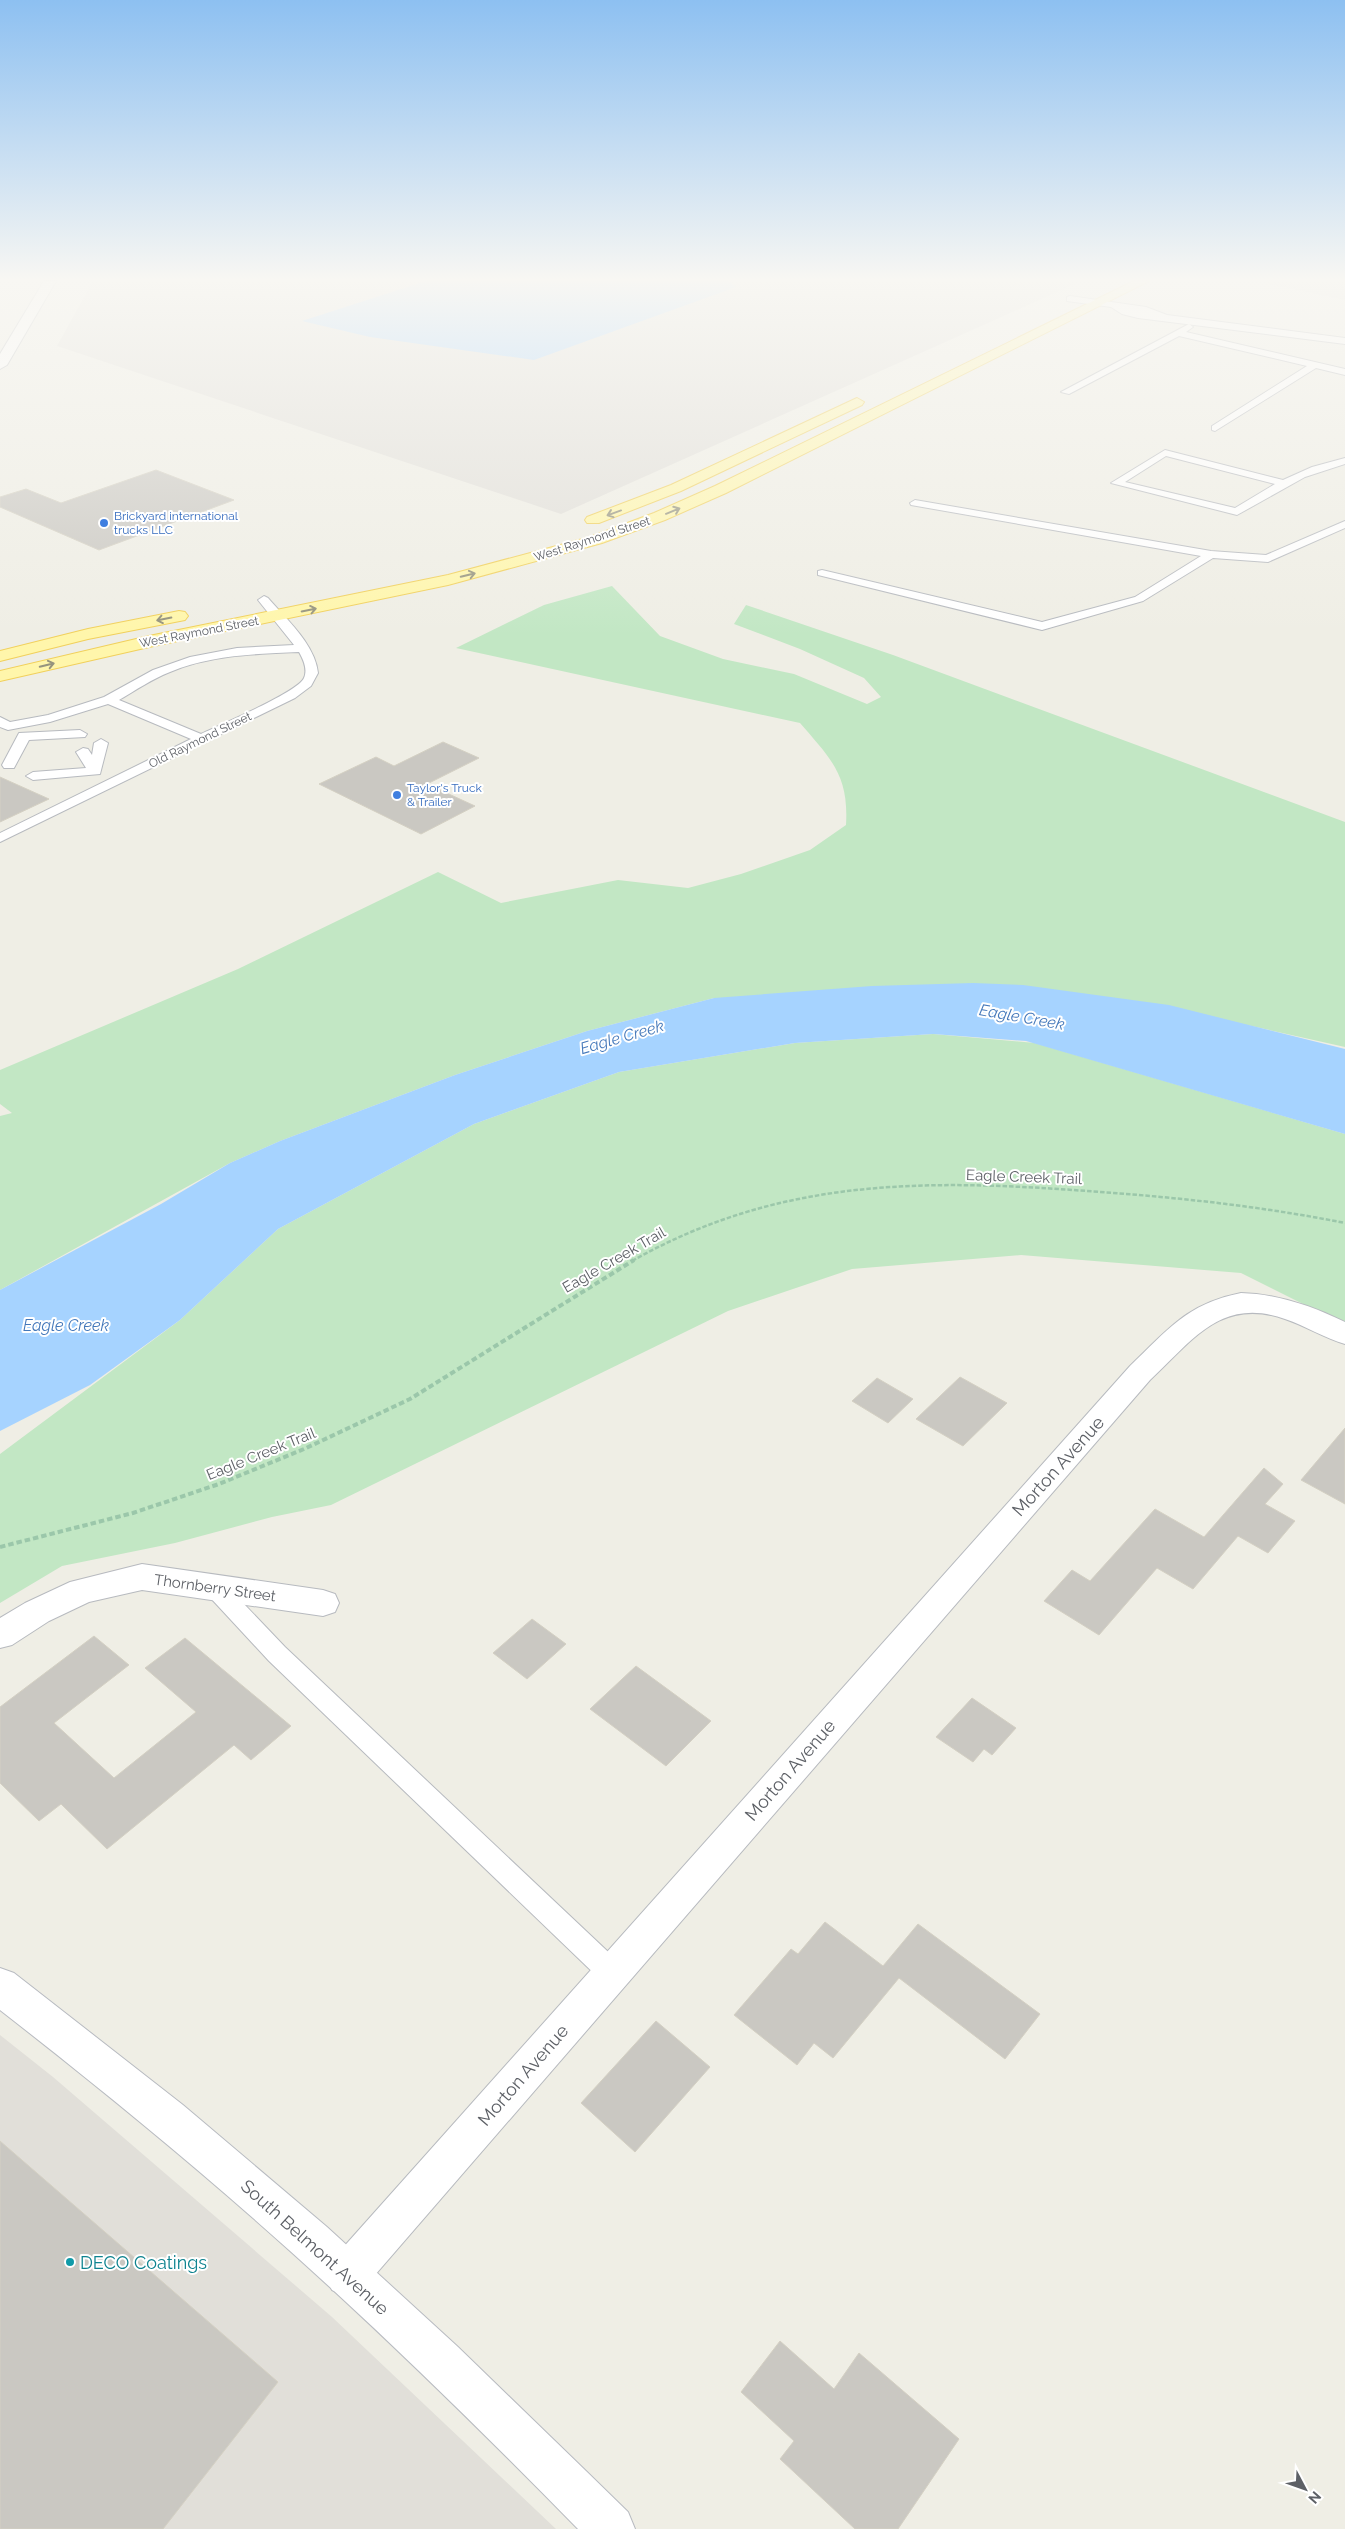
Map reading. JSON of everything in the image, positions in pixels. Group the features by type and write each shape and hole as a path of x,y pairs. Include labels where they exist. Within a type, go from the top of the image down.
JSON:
{"main road":[{"name":"West Raymond Street","path":"579,525 662,494 863,399"},
{"name":"West Raymond Street","path":"0,676 150,641 466,576 595,540 651,520 719,491 904,399"},
{"name":"West Raymond Street","path":"244,603 282,596"},
{"name":"West Raymond Street","path":"0,656 88,634 196,612"}],"street":[{"name":"Morton Avenue","path":"347,2275 1140,1374 1206,1314 1226,1306 1258,1303 1289,1309 1345,1334"},
{"name":"Thornberry Street","path":"0,1635 37,1612 82,1591 142,1577 323,1603"},
{"name":"South Belmont Avenue","path":"0,1986 181,2129 347,2275 543,2461 611,2529"}],"lane":[{"path":"1215,428 1261,399"},
{"path":"1282,483 1165,453 1116,482 1237,512 1282,483 1326,465 1345,461"},
{"path":"915,503 1211,554 1268,559 1345,524"},
{"path":"822,573 1042,626 1140,600 1211,554"},
{"name":"Old Raymond Street","path":"0,838 291,695 304,686 311,677 312,666 302,648 264,600"},
{"path":"3,725 50,718 109,700 172,667 200,658 236,651 302,648"},
{"path":"109,700 202,739"},
{"path":"3,725 46,748"},
{"path":"24,736 80,734"},
{"path":"24,736 62,742"},
{"path":"24,736 29,756"},
{"path":"9,765 24,736"},
{"path":"96,771 102,743"},
{"path":"83,752 96,771"},
{"path":"68,759 96,771 114,782"},
{"path":"52,767 96,771"},
{"path":"33,776 96,771"},
{"path":"214,1588 277,1654 612,1973"}],"path":[{"name":"Eagle Creek Trail","path":"0,1547 128,1516 223,1484 301,1452 408,1400 625,1263 676,1237 730,1216 778,1203 830,1192 938,1185 1040,1188 1149,1194 1296,1213 1345,1223"}],"shaded area":[{"path":"216,399 818,399 561,514"},
{"path":"0,2035 53,2077 332,2317 556,2529 0,2529"}],"green space":[{"path":"612,586 660,636 723,659 794,674 867,704 881,697 864,678 800,649 734,624 746,605 893,655 1345,822 1345,1047 1247,1025 714,998 587,1031 455,1075 280,1141 230,1163 0,1290 0,1116 12,1113 0,1104 0,1070 238,969 438,872 501,903 618,880 688,888 741,874 810,850 846,825 846,808 841,780 829,758 800,723 456,648 544,605"},
{"path":"933,1034 1035,1043 1345,1134 1345,1325 1241,1273 1021,1255 852,1269 728,1311 331,1505 272,1517 175,1543 62,1566 0,1603 0,1454 180,1320 278,1229 474,1124 619,1072 795,1043"}],"water":[{"name":"Eagle Creek","path":"973,983 1023,985 1169,1005 1345,1049 1345,1134 1026,1041 933,1034 795,1043 619,1072 474,1124 278,1229 180,1320 90,1385 0,1431 0,1290 161,1204 230,1163 280,1141 455,1075 587,1031 714,998 872,986"}],"building":[{"name":"Brickyard international trucks LLC","path":"156,470 234,500 99,550 0,507 0,497 26,489 61,503"},
{"name":"Taylor's Truck & Trailer","path":"443,742 479,758 427,784 475,806 421,834 319,784 376,757 394,766"},
{"path":"0,777 49,799 0,822"},
{"path":"960,1377 1007,1403 963,1446 916,1419"},
{"path":"877,1378 913,1399 888,1423 852,1401"},
{"path":"1345,1428 1345,1504 1301,1480"},
{"path":"1264,1468 1283,1484 1265,1504 1295,1521 1268,1553 1238,1536 1193,1589 1157,1568 1099,1635 1044,1601 1072,1570 1090,1581 1155,1509 1204,1537"},
{"path":"532,1619 566,1644 527,1679 493,1653"},
{"path":"94,1636 129,1665 54,1723 114,1778 196,1712 145,1668 185,1638 291,1726 251,1760 234,1745 107,1849 61,1804 39,1821 0,1783 0,1707"},
{"path":"636,1666 711,1721 666,1766 590,1709"},
{"path":"972,1698 1016,1728 992,1755 984,1749 973,1762 936,1737"},
{"path":"825,1922 883,1966 918,1924 1040,2014 1005,2059 899,1978 833,2058 814,2043 797,2065 734,2015 791,1949 798,1954"},
{"path":"656,2021 710,2067 635,2152 581,2103"},
{"name":"DECO Coatings","path":"0,2141 278,2382 163,2529 0,2529"},
{"path":"780,2341 834,2389 859,2353 959,2439 898,2529 855,2529 780,2459 794,2441 741,2392"}],"place":[{"name":"Brickyard international trucks LLC","path":"104,523"},
{"name":"Taylor's Truck & Trailer","path":"397,795"},
{"name":"DECO Coatings","path":"70,2262"}]}
